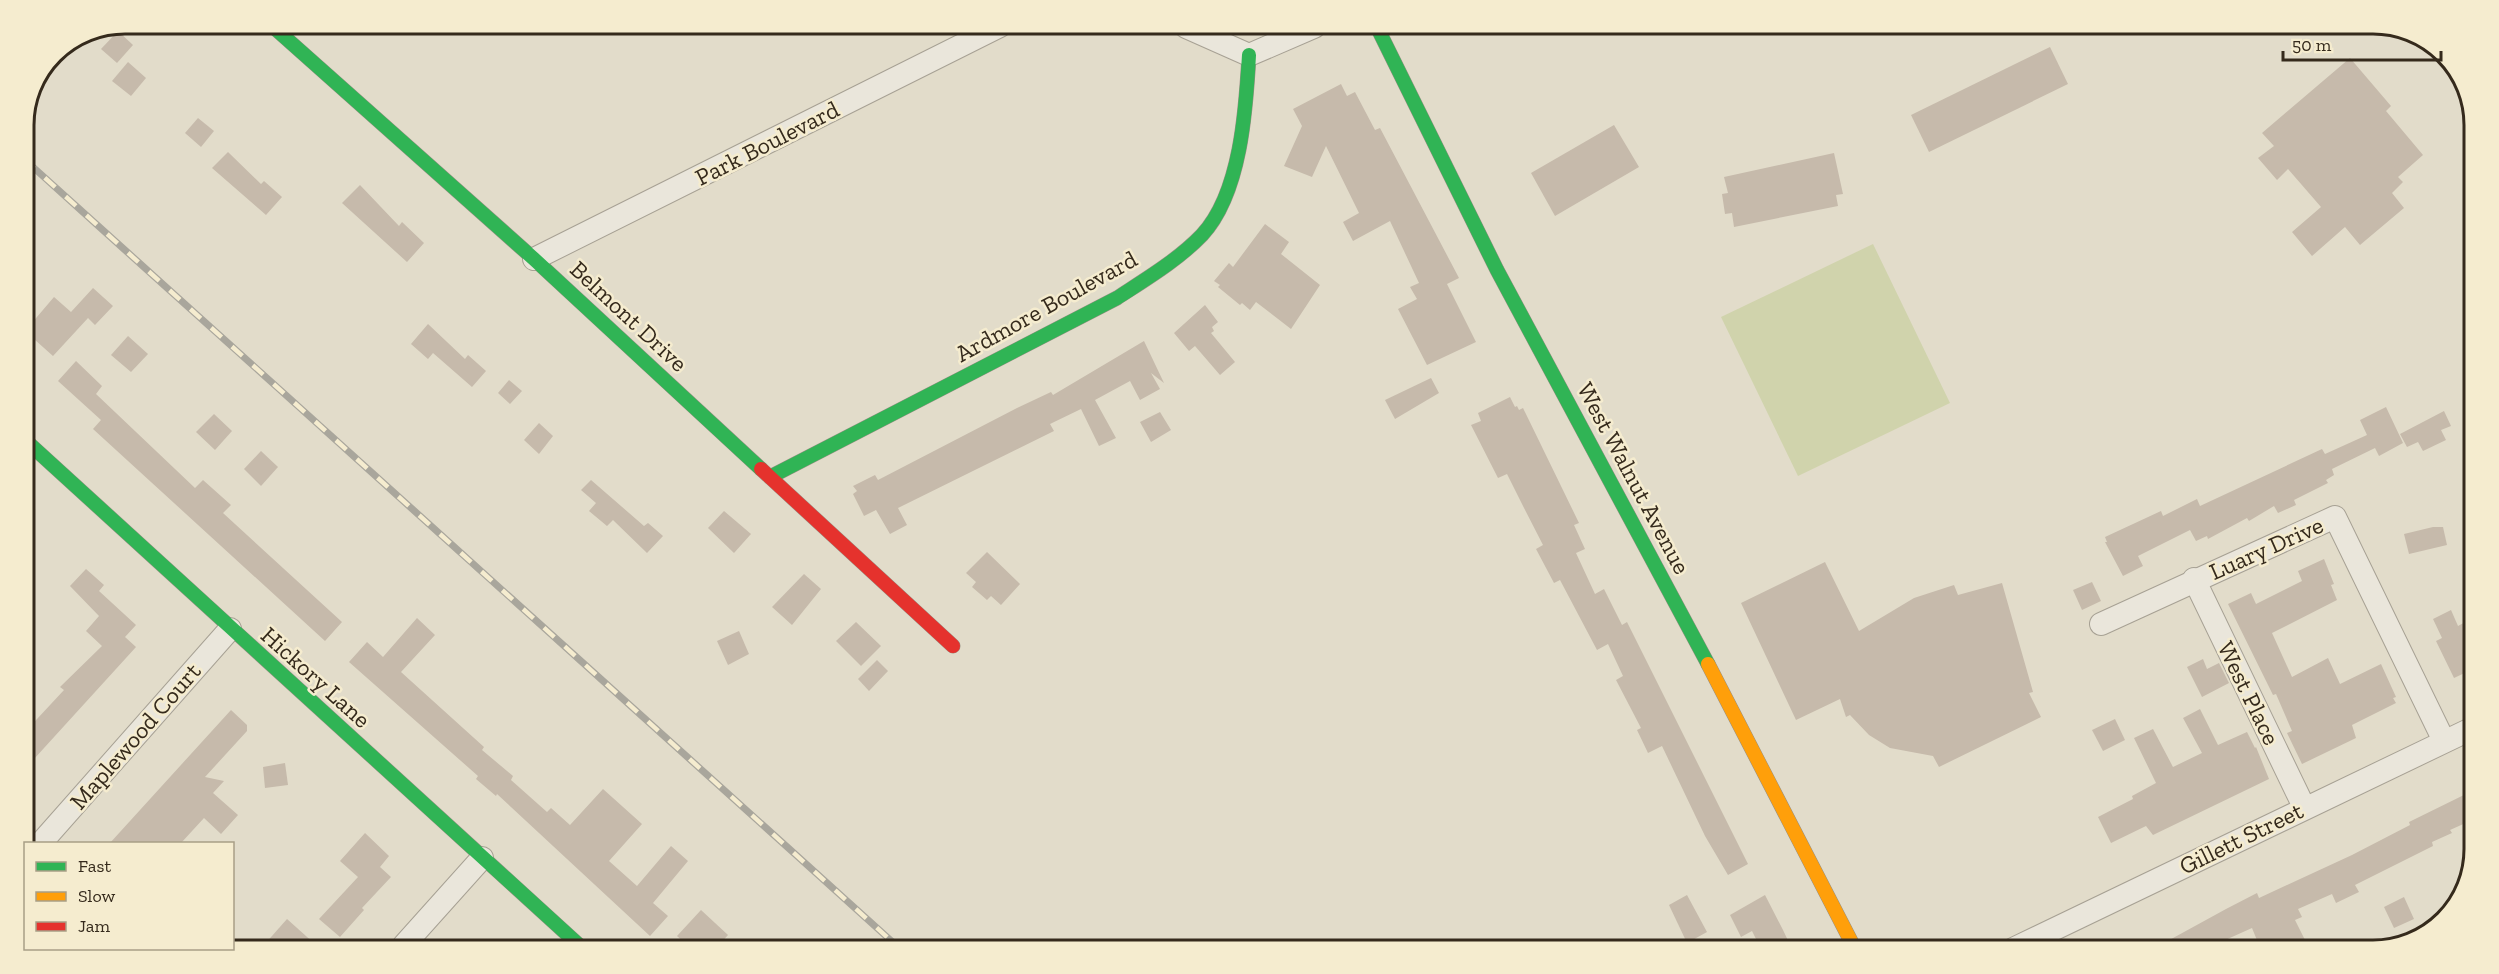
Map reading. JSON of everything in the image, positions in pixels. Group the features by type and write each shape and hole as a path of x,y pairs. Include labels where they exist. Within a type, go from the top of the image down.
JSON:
{"street":[{"name":"Belmont Drive","path":"282,35 534,259 953,646"},
{"name":"Park Boulevard","path":"534,259 982,35"},
{"path":"1203,35 1249,56 1296,35"},
{"name":"West Walnut Avenue","path":"1381,35 1497,270 1765,772 1850,940"},
{"name":"Ardmore Boulevard","path":"770,477 1117,298 1166,265 1203,234 1227,193 1245,125 1249,56"},
{"name":"Hickory Lane","path":"34,448 573,940"},
{"name":"Luary Drive","path":"2101,624 2194,579 2335,517 2444,741"},
{"name":"West Place","path":"2194,579 2304,807"},
{"name":"Maplewood Court","path":"41,842 230,629"},
{"name":"Gillett Street","path":"2031,940 2464,732"},
{"path":"408,940 482,858"}],"green space":[{"path":"1873,244 1950,403 1798,476 1721,317"}],"building":[{"path":"122,35 133,45 117,63 101,49 114,36"},
{"path":"2050,47 2068,84 1929,152 1911,115"},
{"path":"2350,58 2391,106 2386,111 2423,155 2398,177 2403,182 2392,193 2404,208 2360,245 2345,227 2312,256 2292,232 2321,207 2288,169 2277,180 2258,158 2274,146 2262,133"},
{"path":"128,62 146,78 131,96 112,81"},
{"path":"1341,84 1347,96 1355,92 1375,130 1380,128 1459,278 1447,284 1476,342 1427,365 1398,309 1417,299 1410,287 1419,283 1390,221 1353,241 1343,222 1359,213 1326,146 1312,177 1284,166 1302,126 1293,109"},
{"path":"198,118 214,131 201,147 185,133"},
{"path":"1614,125 1639,167 1555,216 1531,173"},
{"path":"228,152 261,184 264,181 282,197 266,215 212,168"},
{"path":"1834,153 1843,194 1836,195 1838,206 1734,227 1732,213 1725,214 1722,194 1728,193 1724,177"},
{"path":"360,185 399,226 402,222 424,243 407,262 342,203"},
{"path":"1265,224 1289,242 1281,254 1320,285 1291,329 1256,302 1250,310 1242,303 1240,305 1214,281 1229,263 1233,267"},
{"path":"93,288 113,306 95,325 88,318 53,356 34,339 34,320 54,297 71,312"},
{"path":"1205,305 1218,322 1212,327 1214,331 1211,333 1235,362 1220,375 1195,346 1189,351 1174,333"},
{"path":"428,324 465,359 468,355 486,371 472,387 433,353 428,359 411,344"},
{"path":"128,336 148,354 131,372 111,355"},
{"path":"1144,341 1164,383 1151,373 1160,389 1140,400 1130,381 1095,400 1116,438 1099,446 1081,409 1050,424 1054,431 898,508 907,525 890,534 876,510 864,516 853,494 857,491 853,486 875,475 878,480 1017,408 1051,392 1053,395"},
{"path":"76,361 102,386 96,394 195,488 203,480 231,505 223,513 342,622 325,641 93,429 101,420 58,381"},
{"path":"1431,378 1439,393 1395,419 1385,400"},
{"path":"509,380 522,391 510,404 498,393"},
{"path":"1510,397 1515,407 1517,406 1519,410 1523,408 1579,523 1574,525 1585,549 1576,553 1595,594 1604,589 1622,625 1627,622 1748,864 1728,875 1705,836 1662,746 1648,753 1637,730 1641,728 1616,680 1623,676 1608,644 1597,650 1560,580 1554,583 1536,549 1543,545 1507,474 1498,478 1471,425 1481,421 1478,413"},
{"path":"2386,407 2403,443 2379,456 2375,448 2332,469 2334,475 2326,480 2328,483 2294,500 2296,505 2278,513 2274,506 2249,521 2247,518 2208,539 2207,536 2196,541 2190,530 2138,556 2143,566 2123,576 2105,542 2107,542 2105,537 2161,511 2163,516 2197,499 2200,506 2322,449 2325,454 2367,435 2360,420"},
{"path":"2444,411 2451,426 2441,430 2446,440 2423,451 2418,442 2407,447 2400,434"},
{"path":"1160,412 1171,430 1151,442 1140,422"},
{"path":"214,414 232,431 215,450 196,432"},
{"path":"539,423 553,436 539,454 524,440"},
{"path":"261,451 278,467 261,486 244,469"},
{"path":"591,480 644,526 648,523 663,536 647,553 613,520 607,526 589,511 596,503 581,490"},
{"path":"724,511 751,534 734,553 708,528"},
{"path":"2443,527 2447,545 2409,554 2404,534"},
{"path":"987,552 1020,584 1001,605 991,596 987,600 972,587 976,582 966,573"},
{"path":"2324,559 2334,584 2331,585 2337,600 2272,633 2292,677 2328,658 2340,684 2381,664 2396,697 2393,698 2396,703 2352,725 2356,738 2302,764 2287,733 2292,731 2276,694 2273,695 2228,604 2251,593 2256,604 2302,581 2298,571"},
{"path":"1825,562 1859,631 1914,598 1954,585 1958,595 2002,583 2033,692 2029,693 2041,717 1939,767 1933,756 1890,748 1869,735 1850,715 1846,717 1840,699 1796,720 1741,603"},
{"path":"86,569 104,585 99,591 136,625 125,637 136,647 35,758 35,721 64,690 60,687 102,646 86,631 99,616 70,586"},
{"path":"804,574 821,589 792,625 772,607"},
{"path":"2092,582 2101,601 2082,610 2073,590"},
{"path":"2451,610 2458,626 2464,623 2464,673 2454,678 2436,641 2442,638 2433,619"},
{"path":"417,618 435,635 401,672 484,747 482,750 513,776 511,780 547,812 551,808 570,825 603,789 642,824 609,861 637,886 671,846 688,861 653,903 668,916 650,936 497,794 496,796 476,779 478,776 349,662 367,642 383,657"},
{"path":"856,622 881,646 861,666 836,641"},
{"path":"739,631 749,654 728,665 717,641"},
{"path":"2203,659 2207,669 2219,663 2229,683 2202,697 2187,667"},
{"path":"877,660 888,671 869,691 858,679"},
{"path":"2200,709 2218,745 2247,732 2269,779 2153,835 2146,826 2111,843 2098,817 2133,799 2132,796 2156,783 2134,738 2153,729 2173,767 2202,753 2183,718"},
{"path":"231,710 247,725 247,731 205,777 224,781 213,793 238,815 221,834 204,818 182,842 111,842"},
{"path":"2115,719 2125,740 2103,751 2092,730"},
{"path":"285,763 288,785 265,788 263,767"},
{"path":"2464,795 2464,824 2450,830 2452,833 2432,842 2433,846 2355,885 2359,892 2336,903 2332,894 2298,909 2302,917 2295,920 2305,940 2257,940 2252,928 2225,940 2169,940 2257,893 2259,898 2352,855 2410,825 2409,822"},
{"path":"365,833 389,856 380,867 391,877 362,908 364,910 340,937 319,919 358,877 340,861"},
{"path":"1687,895 1707,932 1692,940 1686,940 1669,905"},
{"path":"1765,895 1788,940 1756,940 1752,931 1741,937 1730,915"},
{"path":"2404,897 2414,919 2394,928 2384,907"},
{"path":"701,910 728,935 723,940 681,940 677,936"},
{"path":"287,919 310,940 268,940"}],"railway":[{"path":"34,168 890,940"}],"traffic: fast":[{"path":"282,35 534,259 761,469"},
{"path":"1381,35 1497,270 1708,664"},
{"path":"770,477 1117,298 1183,253 1202,235 1215,217 1233,174 1243,125 1249,55"},
{"path":"34,449 573,940"}],"traffic: slow":[{"path":"1708,664 1850,940"}],"traffic: jam":[{"path":"761,469 953,646"}]}
